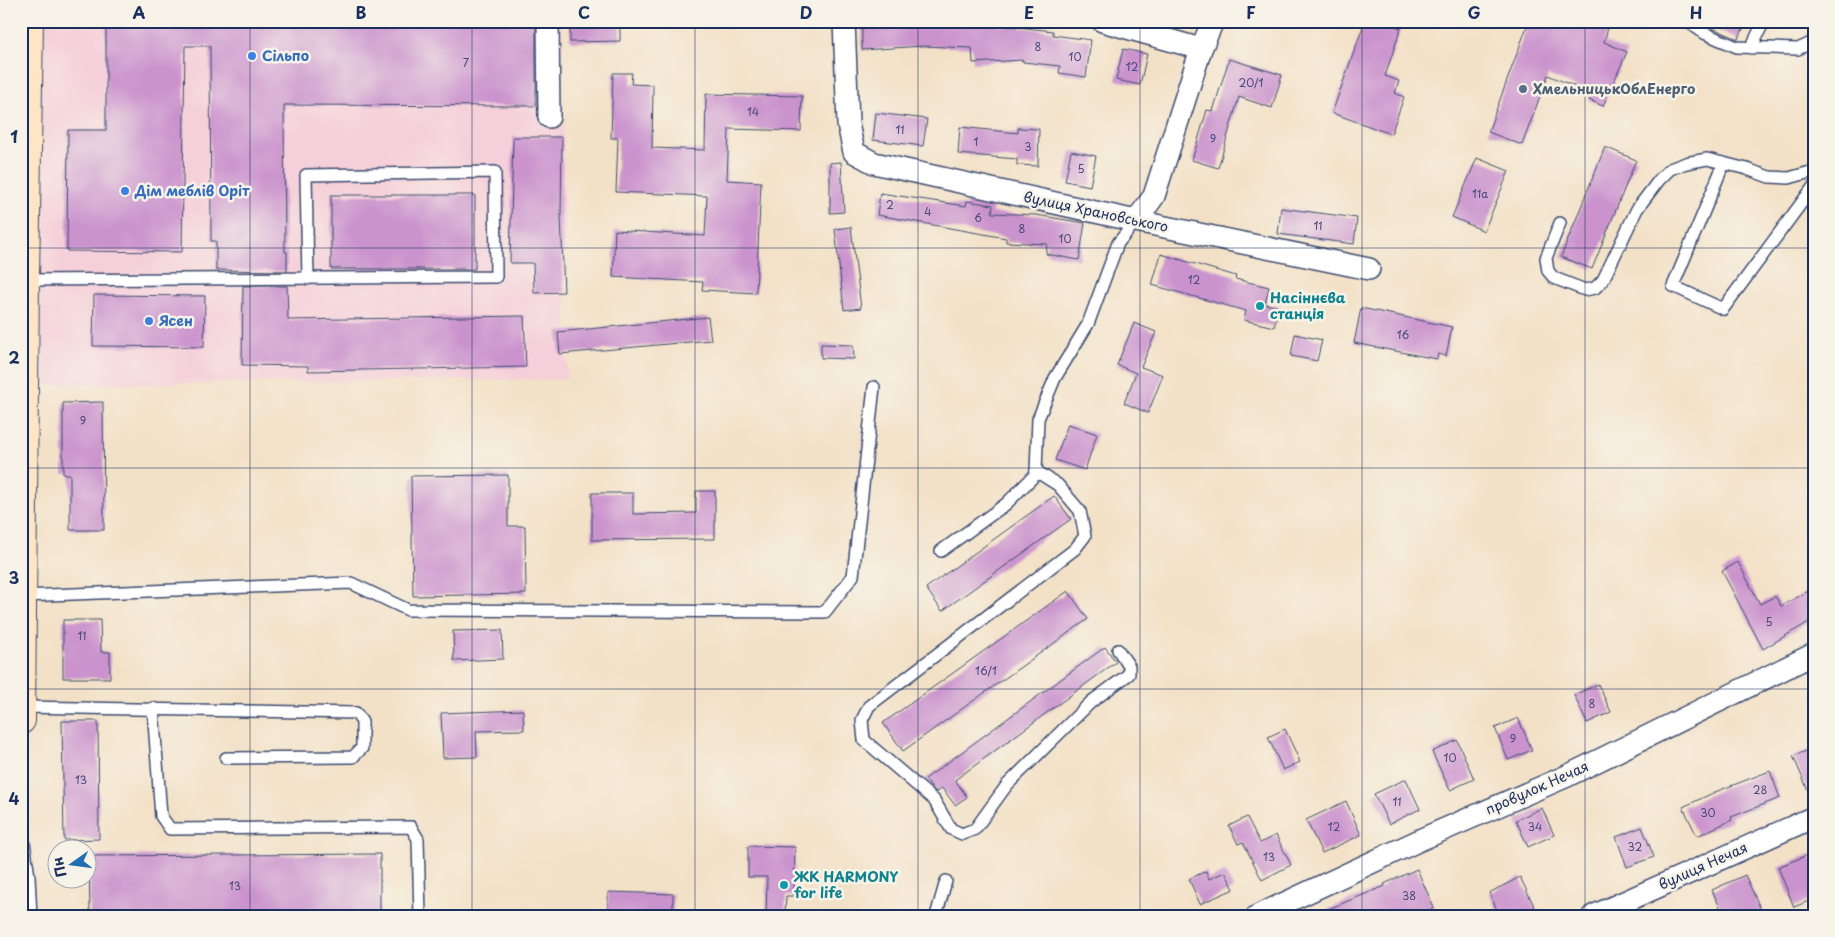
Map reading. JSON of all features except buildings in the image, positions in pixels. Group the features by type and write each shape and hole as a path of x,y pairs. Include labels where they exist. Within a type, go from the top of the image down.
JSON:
{"main road":[{"path":"21,720 25,50 29,21"}],"street":[{"path":"548,21 550,117"},
{"name":"вулиця Храновського","path":"844,21 848,124 854,152 874,163 1136,221 1369,269"},
{"path":"1102,21 1201,49"},
{"path":"1136,221 1154,196 1201,49 1212,21"},
{"name":"провулок Нечая","path":"1257,916 1422,839 1568,776 1814,654"},
{"name":"вулиця Нечая","path":"1592,916 1621,910 1814,817"}],"lane":[{"path":"1687,21 1704,33 1737,47 1798,49 1811,44 1814,39"},
{"path":"1751,48 1764,21"},
{"path":"1560,223 1546,258 1548,272 1554,278 1584,290 1595,288 1603,280 1637,209 1670,169 1686,163 1707,159 1747,168 1769,177 1789,178 1814,171"},
{"path":"1724,163 1672,286 1723,309 1814,186"},
{"path":"25,280 308,279 496,277 495,172 306,175 308,279"},
{"path":"941,551 1006,504 1034,476 1036,471 1038,419 1055,378 1088,324 1118,243 1136,221"},
{"path":"23,596 351,583 408,610 825,612 853,576 874,387"},
{"path":"1036,471 1058,485 1080,511 1085,536 1075,549 869,706 862,720 864,740 934,800 951,829 962,834 975,829 1008,785 1091,702 1129,674 1129,666 1118,650"},
{"path":"22,707 356,713 362,722 362,748 353,757 226,758"},
{"path":"153,708 161,816 170,829 411,827 418,839 420,916"},
{"path":"21,822 29,876 31,916"},
{"path":"936,916 946,881"}],"shaded area":[{"path":"29,21 562,21 567,379 24,385"}],"place":[{"name":"Сільпо","path":"252,56"},
{"name":"ХмельницькОблЕнерго","path":"1523,89"},
{"name":"Дім меблів Оріт","path":"125,191"},
{"name":"Насіннєва станція","path":"1260,306"},
{"name":"Ясен","path":"149,321"},
{"name":"ЖК HARMONY for life","path":"784,885"}]}
